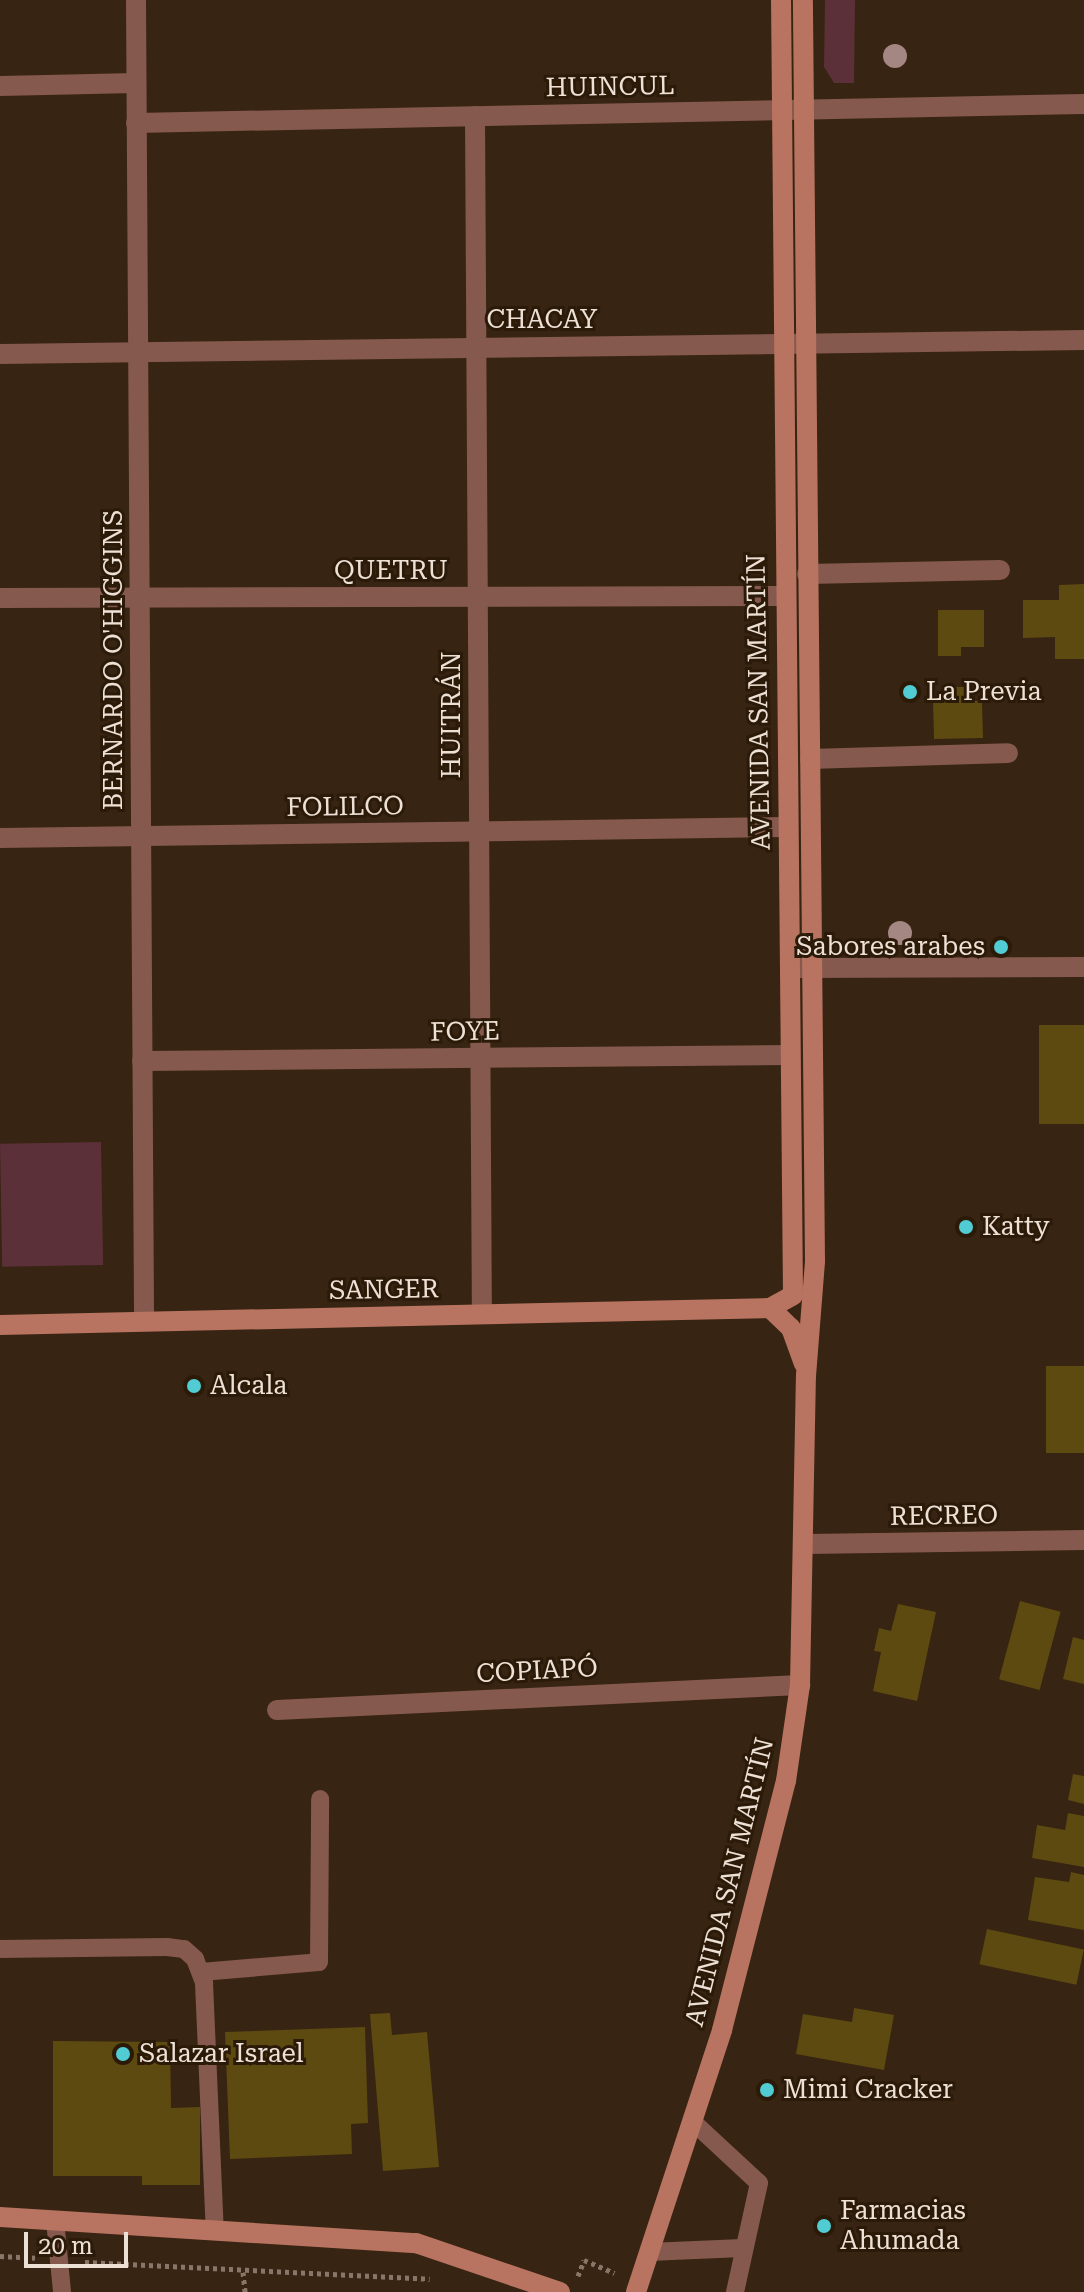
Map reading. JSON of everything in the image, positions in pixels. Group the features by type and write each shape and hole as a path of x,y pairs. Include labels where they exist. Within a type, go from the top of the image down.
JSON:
{"main road":[{"name":"AVENIDA SAN MARTÍN","path":"781,0 787,967 796,1277 793,1295 770,1308 791,1328 806,1376"},
{"name":"AVENIDA SAN MARTÍN","path":"638,2288 722,2030 786,1781 800,1685 806,1544 806,1376 815,1314 803,0"},
{"name":"SANGER","path":"0,1325 770,1308"},
{"path":"0,2217 416,2243 535,2287 568,2287"}],"street":[{"name":"BERNARDO O'HIGGINS","path":"136,0 144,1320"},
{"path":"0,86 136,83"},
{"name":"HUINCUL","path":"136,123 1084,104"},
{"name":"HUITRÁN","path":"475,116 482,1314"},
{"name":"CHACAY","path":"0,354 1084,340"},
{"path":"807,574 1000,570"},
{"name":"QUETRU","path":"0,598 783,596"},
{"path":"810,759 1008,753"},
{"name":"FOLILCO","path":"0,838 787,827"},
{"path":"787,967 1084,967"},
{"name":"FOYE","path":"142,1061 789,1055"},
{"name":"RECREO","path":"806,1544 1084,1540"},
{"name":"COPIAPÓ","path":"277,1710 800,1685"}],"lane":[{"path":"201,1972 319,1962 320,1799"},
{"path":"0,1949 184,1949 201,1972 215,2231"},
{"path":"692,2121 759,2183 742,2248 735,2292"},
{"path":"55,2220 62,2292"},
{"path":"649,2252 742,2248"}],"path":[{"path":"0,2256 243,2272 433,2279"},
{"path":"568,2287 584,2260 638,2288"},
{"path":"243,2272 245,2292"}],"shaded area":[{"path":"825,0 855,0 854,83 834,83 824,67"},
{"path":"101,1142 103,1265 2,1267 0,1144"}],"building":[{"path":"1084,584 1084,659 1055,659 1055,637 1023,638 1023,600 1059,600 1059,585"},
{"path":"938,610 984,610 984,647 961,647 961,656 938,656"},
{"path":"950,687 969,687 970,701 982,701 983,738 934,739 933,698 951,698"},
{"path":"1039,1025 1084,1025 1084,1124 1039,1124"},
{"path":"1046,1366 1084,1366 1084,1453 1046,1453"},
{"path":"1020,1601 1061,1612 1040,1690 999,1679"},
{"path":"898,1604 936,1612 917,1701 873,1691 881,1652 874,1651 879,1628 891,1631"},
{"path":"1073,1637 1084,1640 1084,1684 1063,1679"},
{"path":"1073,1774 1084,1776 1084,1804 1068,1800"},
{"path":"1068,1813 1084,1816 1084,1867 1032,1858 1037,1825 1065,1830"},
{"path":"1071,1872 1084,1875 1084,1930 1028,1920 1035,1877 1069,1882"},
{"path":"987,1929 1084,1950 1076,1985 980,1964"},
{"path":"854,2008 894,2015 884,2070 796,2054 803,2014 852,2022"},
{"path":"390,2013 392,2035 427,2032 439,2167 383,2171 370,2014"},
{"path":"365,2027 368,2123 351,2124 352,2154 230,2159 225,2032"},
{"path":"53,2041 170,2042 171,2108 200,2107 200,2185 142,2185 142,2176 53,2176"}],"place":[{"name":"La Previa","path":"910,692"},
{"name":"Sabores arabes","path":"1001,947"},
{"name":"Katty","path":"966,1227"},
{"name":"Alcala","path":"194,1386"},
{"name":"Salazar Israel","path":"123,2054"},
{"name":"Mimi Cracker","path":"767,2090"},
{"name":"Farmacias Ahumada","path":"824,2226"}]}
